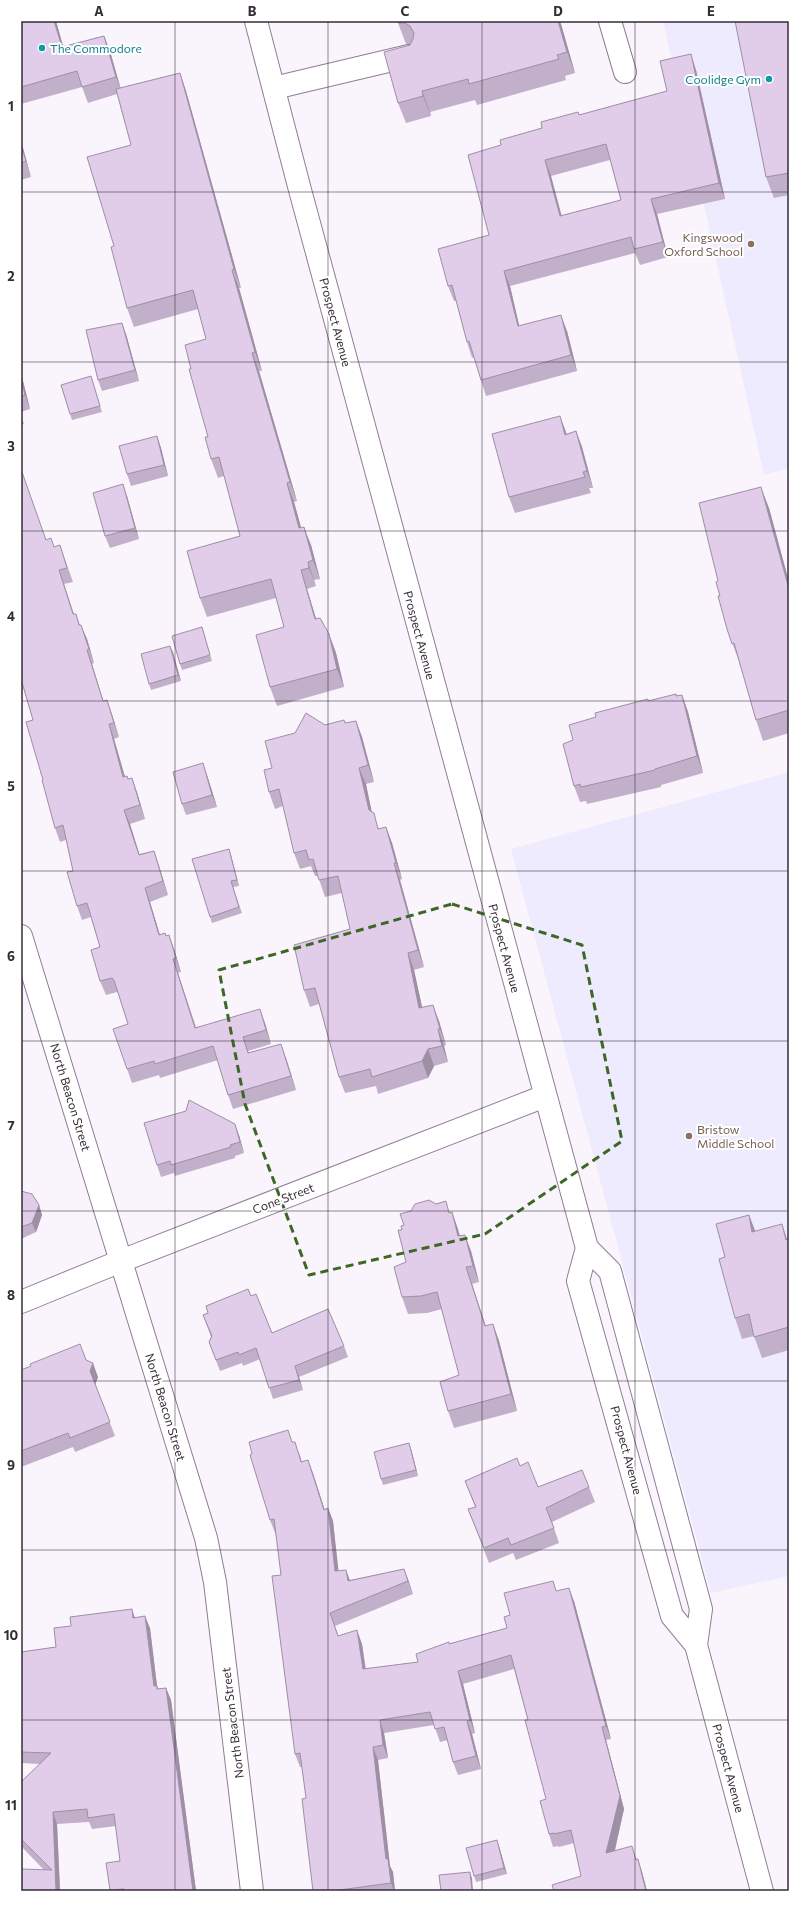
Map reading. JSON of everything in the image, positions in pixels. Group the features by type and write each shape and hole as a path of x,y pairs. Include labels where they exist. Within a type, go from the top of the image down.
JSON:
{"main road":[{"name":"Prospect Avenue","path":"256,21 587,1248 610,1271 701,1609 696,1645 762,1891"},
{"path":"610,21 625,72"},
{"path":"274,88 409,56"},
{"name":"North Beacon Street","path":"21,936 206,1538 215,1582 252,1891"},
{"name":"Cone Street","path":"21,1302 121,1261 545,1096"},
{"name":"Prospect Avenue","path":"587,1248 578,1281 672,1616 696,1645"}],"highlighted area":[{"path":"452,904 582,945 622,1141 485,1234 309,1275 245,1104 219,970"}],"shaded area":[{"name":"Kingswood Oxford School","path":"663,21 789,21 789,468 764,475"},
{"name":"Bristow Middle School","path":"789,772 789,1576 711,1593 511,849"}],"building":[{"path":"21,21 54,21 62,47 104,36 116,77 82,87 77,71 21,87"},
{"path":"398,21 558,21 567,52 557,55 559,59 469,84 468,79 422,91 423,96 398,103 384,52 410,45 414,33 410,26 405,23 398,23"},
{"name":"Coolidge Gym","path":"735,21 789,21 789,173 766,177"},
{"path":"691,54 719,183 651,199 663,242 634,249 631,237 504,271 518,326 561,315 571,355 481,380 469,341 467,342 452,285 448,286 438,249 489,235 468,155 501,145 500,140 542,128 541,122 578,112 579,115 667,91 660,61","holes":["606,144 621,200 560,216 545,160"]},
{"path":"180,73 234,269 232,270 255,352 252,353 290,482 287,483 299,528 304,527 313,560 308,562 309,568 301,570 315,619 320,618 329,634 337,669 270,687 256,635 284,627 271,579 200,598 187,551 240,536 219,457 211,459 205,437 208,437 189,369 191,369 185,345 206,339 193,290 127,308 111,247 114,246 87,157 131,145 116,89"},
{"path":"21,145 26,161 21,163"},
{"path":"122,323 135,370 98,380 86,330"},
{"path":"91,376 100,406 70,414 61,385"},
{"path":"21,379 25,395 21,396"},
{"path":"560,416 565,435 576,431 587,471 583,472 585,477 509,497 492,434"},
{"path":"157,436 164,465 127,474 119,446"},
{"path":"21,472 46,540 51,538 54,547 60,545 67,568 59,570 73,614 76,614 79,625 81,625 103,701 107,700 114,723 109,724 123,777 127,776 128,779 132,778 140,805 124,810 139,855 154,851 163,881 145,888 159,935 165,933 166,936 169,935 176,958 173,959 195,1028 260,1009 266,1030 243,1037 248,1053 281,1044 291,1076 228,1095 213,1046 155,1064 154,1061 127,1069 113,1029 128,1024 114,980 112,978 100,981 91,950 100,947 87,903 77,906 67,872 73,871 63,825 55,828 26,722 33,720 21,679"},
{"path":"123,484 135,528 105,536 93,493"},
{"path":"761,487 789,589 789,710 756,720 734,643 732,644 718,596 720,596 716,582 718,581 699,503"},
{"path":"202,627 210,655 180,664 172,636"},
{"path":"170,646 178,675 149,684 141,654"},
{"path":"676,694 676,696 682,695 697,756 655,770 581,787 580,784 574,786 563,744 573,740 569,725 596,717 595,713 648,699 648,701"},
{"path":"306,713 325,725 344,720 345,723 356,721 368,765 359,768 369,810 374,813 378,829 386,827 396,863 394,863 418,950 408,953 419,1008 433,1005 440,1029 438,1029 442,1046 428,1049 422,1061 372,1077 370,1069 339,1077 315,988 304,990 294,945 350,929 338,876 319,880 313,859 309,860 306,850 294,853 279,789 269,792 264,770 272,768 265,741 295,733"},
{"path":"203,763 212,795 182,804 173,772"},
{"path":"229,849 237,880 231,881 239,907 210,917 192,859"},
{"path":"189,1100 235,1124 240,1142 230,1145 231,1147 171,1165 170,1161 157,1165 144,1123 186,1111"},
{"path":"21,1191 32,1194 39,1205 32,1223 21,1227"},
{"path":"429,1200 436,1204 446,1201 449,1213 452,1212 458,1236 465,1235 473,1266 466,1267 485,1326 493,1324 511,1394 448,1411 440,1382 459,1375 437,1292 421,1296 402,1297 394,1267 406,1262 398,1230 402,1230 401,1226 404,1225 400,1214 411,1211 415,1204"},
{"path":"749,1215 752,1232 782,1224 786,1240 789,1239 789,1327 754,1337 749,1314 735,1318 719,1259 725,1257 716,1224"},
{"path":"248,1289 251,1296 256,1294 272,1333 328,1309 344,1346 295,1366 299,1380 269,1388 256,1348 239,1355 238,1352 216,1360 209,1342 212,1336 203,1315 208,1313 206,1306"},
{"path":"80,1344 86,1360 93,1363 90,1371 110,1422 70,1438 68,1433 21,1451 21,1370 31,1366 30,1364"},
{"path":"288,1430 292,1442 295,1442 301,1462 308,1460 324,1510 328,1508 335,1571 346,1570 348,1581 404,1569 408,1581 330,1613 338,1636 357,1630 363,1669 418,1662 416,1654 449,1642 449,1644 507,1628 504,1617 510,1615 504,1593 553,1581 556,1591 569,1588 606,1726 602,1727 620,1796 606,1853 632,1846 636,1860 638,1859 646,1891 554,1891 552,1885 581,1876 571,1830 549,1834 540,1801 546,1799 525,1720 528,1720 511,1655 458,1671 470,1720 467,1721 476,1756 453,1762 444,1727 435,1729 430,1712 380,1720 383,1745 373,1747 386,1859 388,1859 391,1883 332,1891 313,1891 302,1799 306,1798 300,1753 295,1754 272,1576 281,1575 274,1519 270,1520 250,1455 252,1454 249,1442"},
{"path":"409,1443 416,1470 381,1479 374,1452"},
{"path":"517,1458 520,1466 528,1462 538,1487 582,1470 589,1487 546,1508 554,1528 511,1545 508,1538 484,1548 468,1509 476,1507 465,1481"},
{"path":"132,1609 133,1618 145,1616 154,1686 157,1686 157,1689 166,1688 193,1891 110,1890 106,1863 120,1861 114,1814 88,1818 87,1809 53,1812 56,1891 21,1891 21,1869 52,1870 21,1839 21,1782 51,1753 21,1752 21,1652 56,1647 54,1628 71,1626 70,1617"},
{"path":"497,1840 504,1868 474,1876 466,1848"},
{"path":"470,1872 472,1891 441,1891 439,1875"}],"place":[{"name":"The Commodore","path":"42,48"},
{"name":"Coolidge Gym","path":"769,79"},
{"name":"Kingswood Oxford School","path":"751,244"},
{"name":"Bristow Middle School","path":"689,1136"}]}
